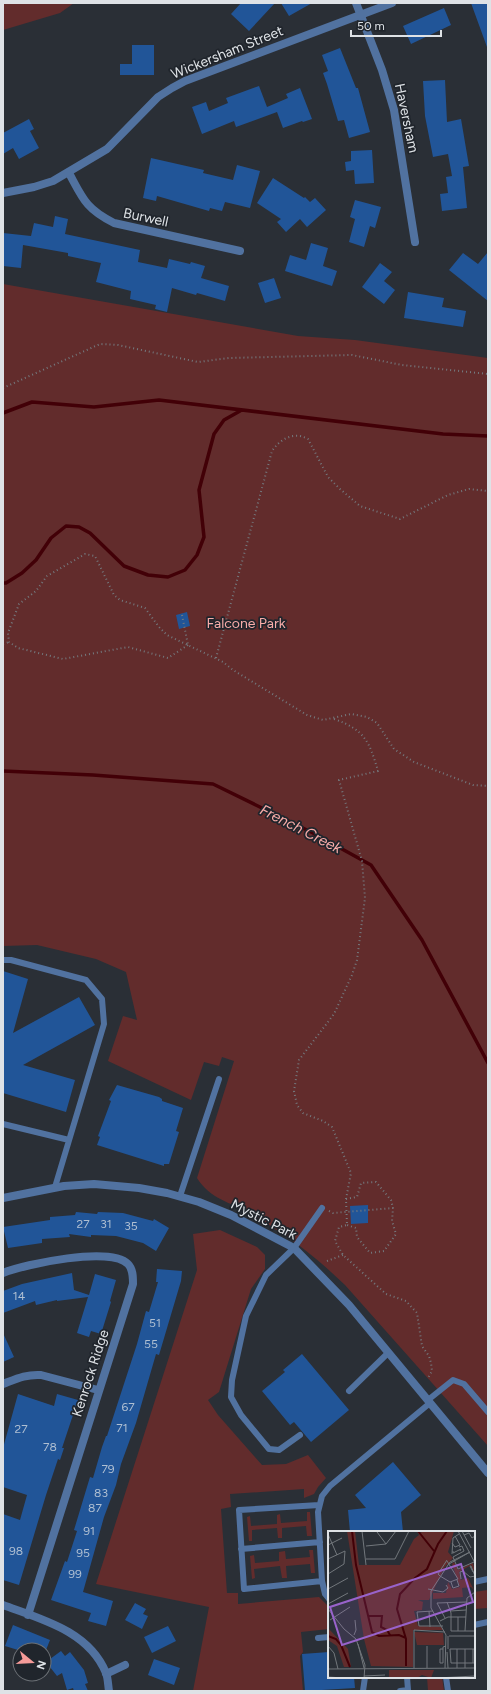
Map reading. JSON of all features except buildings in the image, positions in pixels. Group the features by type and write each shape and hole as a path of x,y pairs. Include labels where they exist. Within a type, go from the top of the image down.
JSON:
{"street":[{"name":"Haversham","path":"356,3 382,70 394,110 416,242"},
{"name":"Wickersham Street","path":"3,193 34,187 53,181 69,173 107,149 146,108 172,88 210,70 392,3"},
{"name":"Burwell","path":"69,173 85,202 98,215 114,223 240,251"},
{"name":"Mystic Park","path":"3,1198 54,1187 94,1184 139,1188 180,1196 199,1202 231,1215 294,1248 349,1305 488,1473"},
{"name":"Kenrock Ridge","path":"3,1273 41,1262 78,1257 118,1258 129,1264 133,1277 133,1284 98,1390 28,1614"},
{"path":"3,1384 21,1377 41,1375 98,1390"},
{"path":"3,1605 62,1628 80,1639 99,1660 106,1674 109,1691"},
{"path":"106,1674 125,1665"}],"lane":[{"path":"3,960 12,960 86,980 102,999 104,1024 54,1187"},
{"path":"180,1196 219,1079"},
{"path":"3,1124 69,1140"},
{"path":"300,1435 279,1450 269,1449 241,1415 231,1397 232,1380 246,1316 266,1275 294,1248 322,1208"},
{"path":"349,1391 388,1353"},
{"path":"328,1597 325,1594 322,1581 319,1505 322,1496 330,1486 453,1380 464,1384 488,1412"},
{"path":"319,1505 239,1510 244,1589 322,1581"},
{"path":"241,1549 320,1542"},
{"path":"475,1582 488,1579"},
{"path":"475,1625 488,1622"},
{"path":"318,1638 328,1637"},
{"path":"363,1691 365,1678"},
{"path":"400,1691 408,1691 407,1678"},
{"path":"446,1678 448,1691"}],"path":[{"path":"3,388 100,344 118,345 198,362 229,358 352,355 402,365 488,374"},
{"path":"216,658 272,451 277,443 296,436 302,436 308,440 328,477 360,506 400,519 448,495 469,489 488,491"},
{"path":"188,645 168,658 128,647 64,659 18,648 9,642 8,633 19,604 36,591 48,576 85,554 95,556 114,595 120,600 145,608 167,635 216,658 307,715 323,720 334,719 351,714 367,717 377,722 394,749 414,762 473,785 488,786"},
{"path":"182,615 188,645"},
{"path":"3,644 9,642"},
{"path":"334,719 347,724 365,737 371,748 378,771 339,780 362,860 365,898 357,960 352,975 334,1014 299,1060 294,1091 297,1105 303,1113 323,1120 332,1127 350,1173 346,1199 347,1226"},
{"path":"346,1199 357,1197 360,1183 376,1182 391,1200 393,1208 392,1222 396,1234 384,1251 370,1253 357,1237 356,1228 347,1226 339,1227 335,1241 343,1255 386,1294 406,1301 417,1313 422,1346 429,1356 431,1363 432,1371 428,1378"},
{"path":"322,1208 333,1213 393,1208"},
{"path":"327,1261 343,1255"}],"green space":[{"path":"3,3 74,3 60,13 3,30"},
{"name":"Falcone Park","path":"3,284 298,336 355,340 488,358 488,1446 345,1285 304,1249 250,1213 214,1195 202,1185 197,1178 234,1061 222,1057 219,1066 204,1062 191,1100 108,1061 123,1016 137,1020 126,972 96,959 37,945 3,946"},
{"path":"220,1230 257,1247 265,1255 265,1269 251,1289 219,1392 208,1400 218,1415 262,1465 286,1464 308,1455 326,1478 314,1494 304,1498 304,1489 230,1494 231,1507 221,1509 227,1593 238,1593 238,1604 319,1597 328,1606 328,1629 301,1632 303,1652 300,1656 303,1691 193,1691 209,1607 96,1584 197,1270 193,1234"},
{"path":"307,1512 310,1512 312,1536 307,1536 306,1526 282,1528 282,1538 278,1538 277,1528 252,1530 252,1541 249,1541 247,1517 250,1516 251,1526 277,1524 277,1515 280,1514 281,1523 307,1521"},
{"path":"309,1550 313,1550 315,1573 311,1573 310,1564 286,1566 287,1578 282,1578 280,1566 254,1569 255,1578 252,1579 250,1556 254,1555 255,1563 279,1561 279,1552 285,1551 286,1559 310,1557"},
{"path":"488,1590 488,1608 475,1609 475,1592"},
{"path":"427,1678 442,1678 444,1691 428,1691"}],"waterway":[{"path":"3,413 32,402 94,407 159,400 443,434 488,436"},
{"path":"3,583 6,583 22,573 36,560 51,538 66,526 79,527 90,533 124,566 148,575 168,577 185,570 197,555 204,537 199,490 214,434 224,420 240,411"},
{"name":"French Creek","path":"3,771 93,775 213,784 313,833 371,865 422,940 488,1063"}]}
